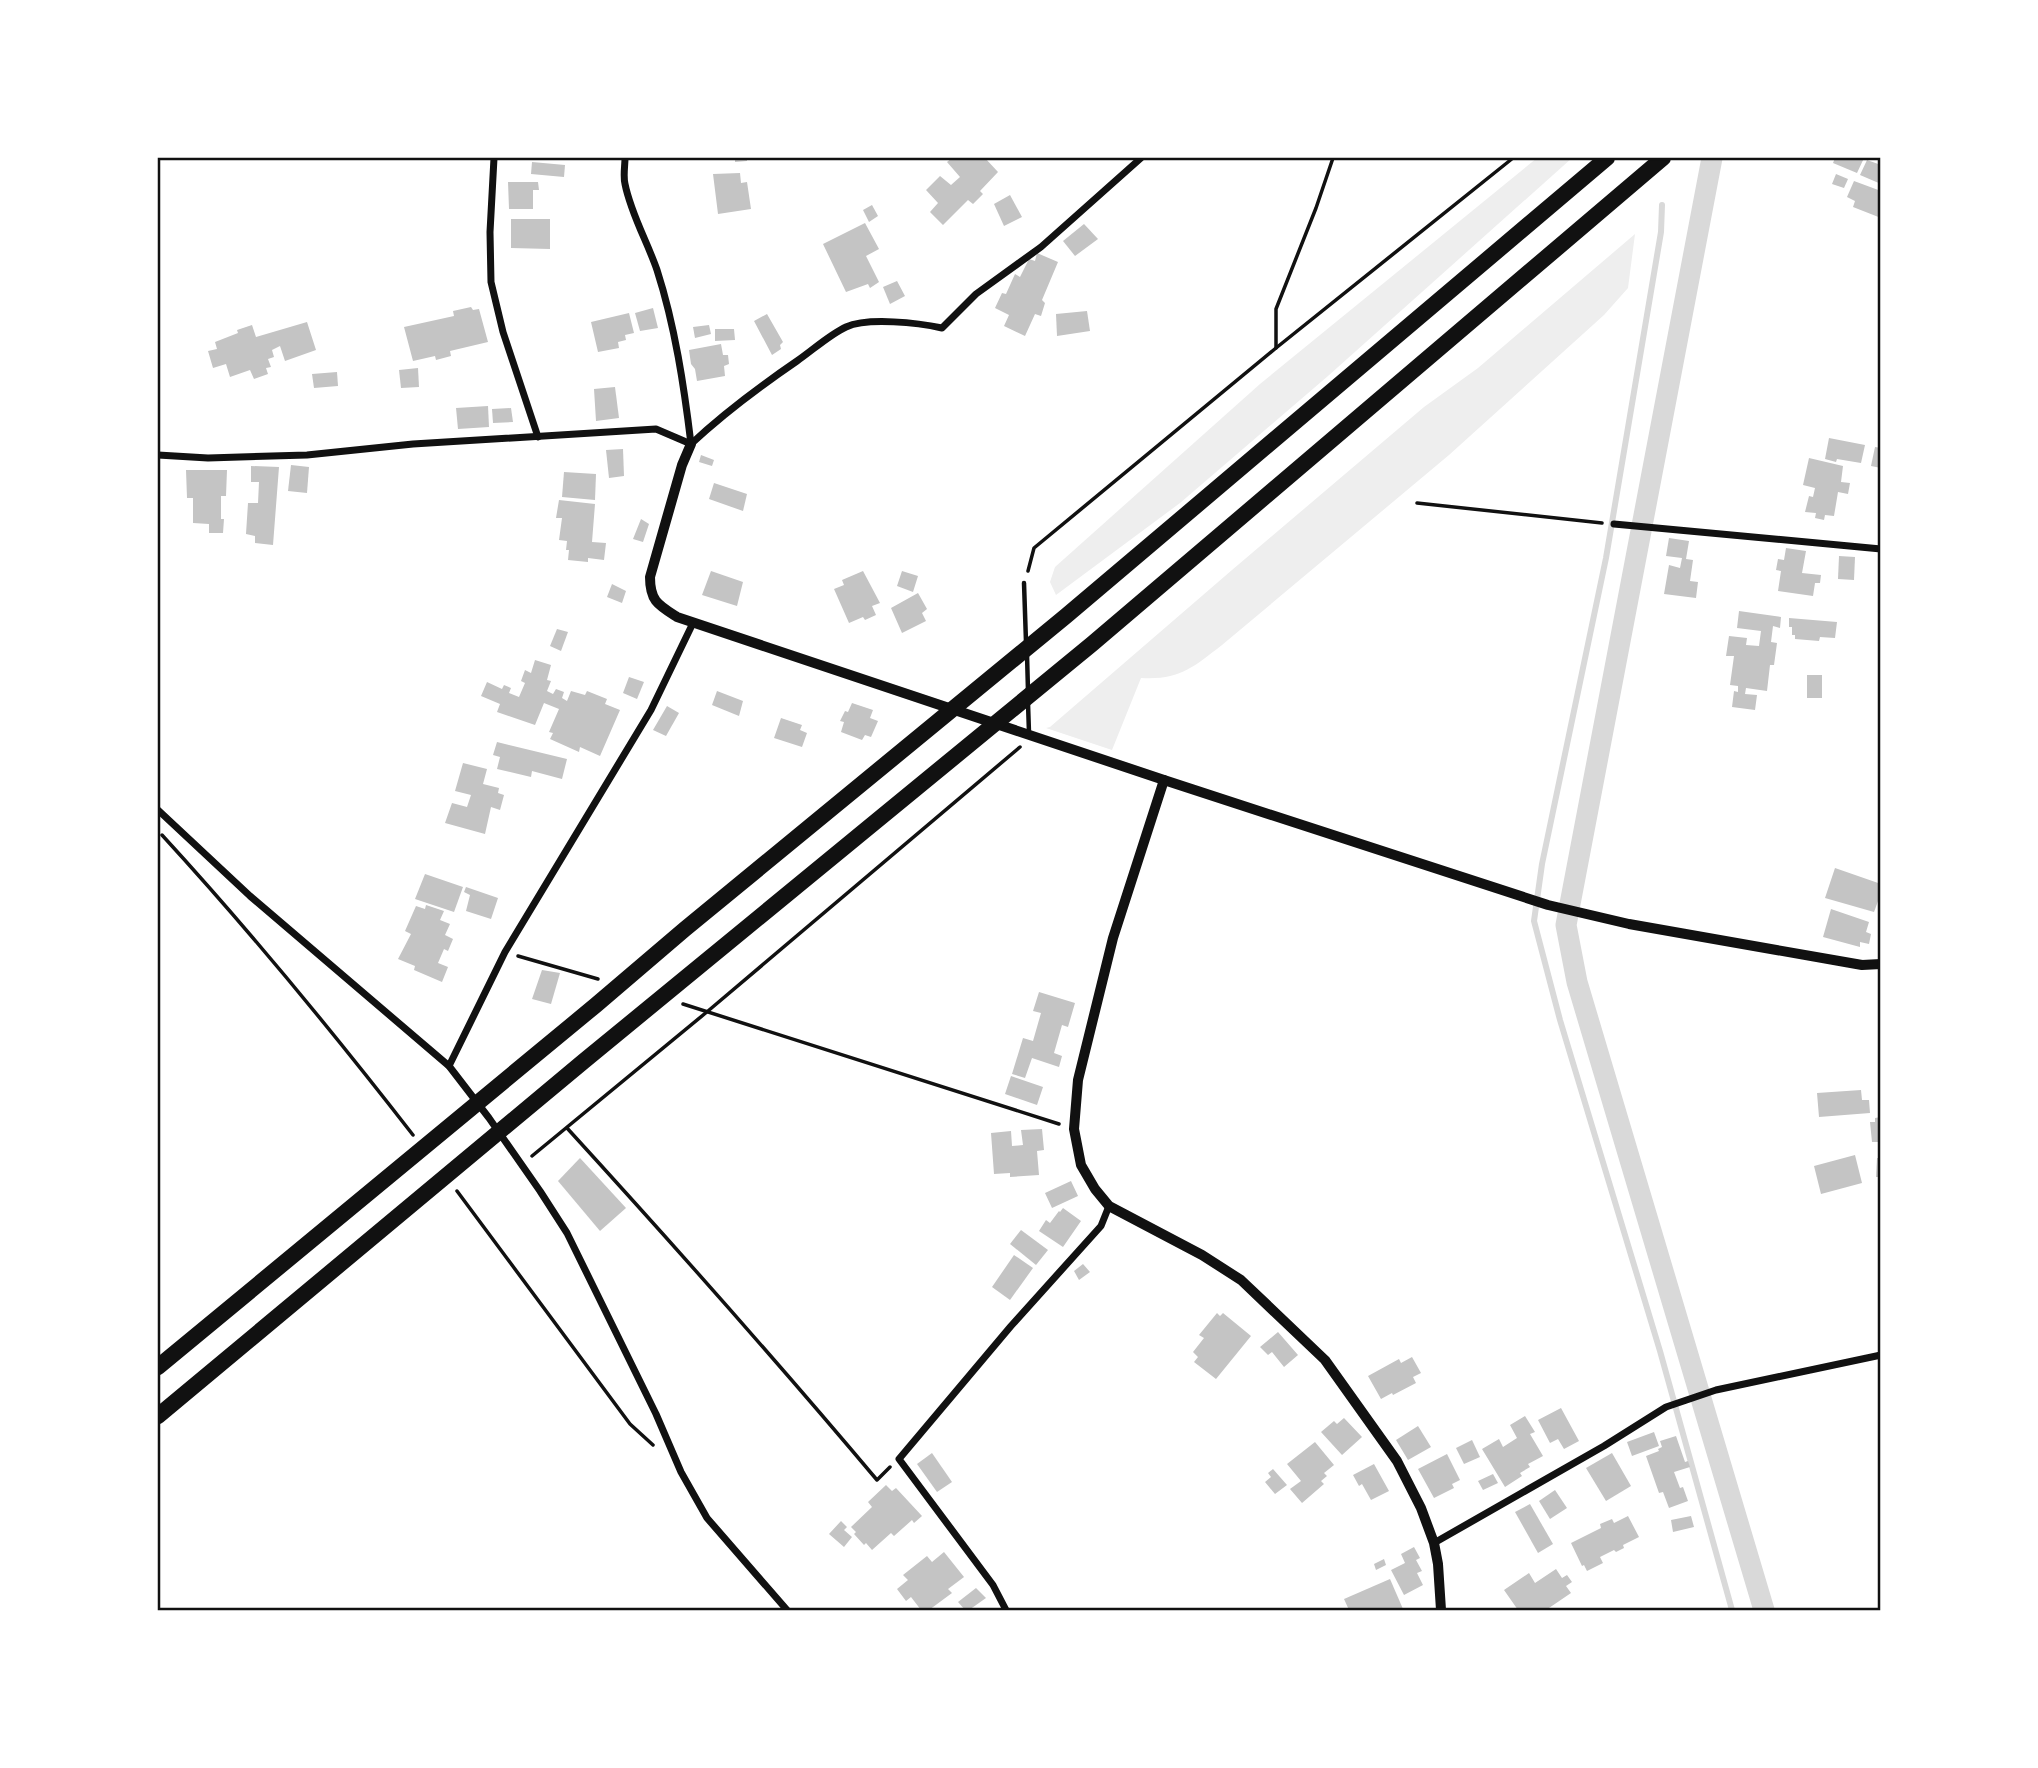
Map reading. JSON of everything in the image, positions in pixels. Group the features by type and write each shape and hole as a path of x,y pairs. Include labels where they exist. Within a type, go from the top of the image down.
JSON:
{"highway":[{"path":"158,1416 594,1052 1092,644 1662,158"},
{"path":"158,1367 1066,616 1603,161"}],"street":[{"path":"494,158 490,232 491,282 503,332 538,437"},
{"path":"625,158 624,183 656,268 673,327 691,444"},
{"path":"1141,158 1041,247 976,294 942,328 919,323 882,321 848,326 763,383 713,424 691,444 682,465 650,577 654,600 677,617 693,623 1548,905 1629,924 1861,965 1881,964"},
{"path":"158,455 307,456 413,444 656,429 691,444"},
{"path":"1614,524 1881,549"},
{"path":"449,1066 505,952 651,710 693,623"},
{"path":"1164,780 1113,938 1079,1080 1074,1129 1081,1165 1109,1206 1202,1255 1241,1280 1325,1360 1397,1461 1421,1508 1438,1563 1441,1611"},
{"path":"158,810 250,895 449,1066 522,1165 566,1233 656,1414 681,1472 707,1518 787,1611"},
{"path":"1006,1611 993,1586 899,1459 1010,1326 1101,1226 1109,1206"},
{"path":"1434,1543 1604,1446 1666,1406 1716,1390 1881,1355"}],"lane":[{"path":"1024,583 1029,734"}],"path":[{"path":"1276,348 1276,309 1333,158"},
{"path":"1024,583 1034,548 1276,348 1513,158"},
{"path":"1416,503 1598,523"},
{"path":"522,1165 1018,749 1029,734"},
{"path":"505,952 606,981"},
{"path":"682,1004 1074,1129"},
{"path":"566,1128 689,1261 877,1480 899,1459"}],"shaded area":[{"path":"1537,158 1572,158 1328,376 1180,503 1056,595 1050,582 1055,567 1260,384"},
{"path":"1635,234 1628,288 1604,315 1449,455 1222,645 1176,675 1141,678 1112,750 1046,728 1424,407 1478,368"}],"building":[{"path":"735,158 747,158 747,161 735,162"},
{"path":"952,158 985,158 998,172 980,191 983,194 973,204 968,200 943,225 930,212 938,203 926,190 940,176 951,185 960,177 947,162"},
{"path":"1835,158 1864,158 1857,173 1833,163"},
{"path":"1867,160 1881,165 1881,184 1860,175"},
{"path":"532,162 565,165 564,177 531,174"},
{"path":"740,173 741,183 747,182 751,209 718,214 713,174"},
{"path":"1836,174 1848,179 1844,188 1832,184"},
{"path":"1854,181 1881,191 1881,218 1853,207 1855,201 1847,197"},
{"path":"508,182 538,182 539,190 533,190 533,209 509,209"},
{"path":"1010,195 1022,217 1004,226 994,204"},
{"path":"872,205 878,216 869,222 863,210"},
{"path":"511,219 550,219 550,249 511,248"},
{"path":"865,223 879,249 866,256 879,282 870,288 868,284 846,292 823,244"},
{"path":"1084,224 1098,239 1075,256 1063,241"},
{"path":"1037,253 1058,262 1042,300 1045,303 1041,316 1035,314 1025,336 1004,326 1009,315 995,308 1002,293 1006,294 1015,274 1020,277 1029,259 1035,261"},
{"path":"897,281 905,296 890,304 883,287"},
{"path":"471,307 473,310 479,309 488,342 450,351 451,356 436,360 435,356 413,361 404,327 454,316 453,311"},
{"path":"653,308 658,328 640,331 635,313"},
{"path":"1087,311 1090,331 1057,336 1056,314"},
{"path":"629,313 634,333 625,335 626,340 618,342 619,348 598,352 591,322"},
{"path":"767,314 783,342 781,349 772,355 754,321"},
{"path":"307,322 316,350 285,361 280,346 272,350 274,357 268,359 271,367 266,368 268,374 254,379 250,370 230,377 226,364 213,368 208,351 217,349 215,342 238,333 237,330 252,325 256,337"},
{"path":"709,325 711,334 695,338 693,327"},
{"path":"715,329 734,329 735,340 715,341"},
{"path":"721,344 723,355 728,355 729,364 724,366 725,376 697,381 689,350"},
{"path":"418,368 419,387 401,388 399,370"},
{"path":"337,372 338,386 314,388 312,374"},
{"path":"615,387 619,418 596,421 594,389"},
{"path":"488,406 489,427 458,429 456,408"},
{"path":"511,408 513,422 493,423 492,409"},
{"path":"1829,438 1865,445 1861,463 1825,459"},
{"path":"1875,447 1881,448 1881,468 1871,466"},
{"path":"623,449 624,476 609,478 606,450"},
{"path":"701,455 714,460 712,466 699,462"},
{"path":"1809,458 1843,466 1841,482 1850,483 1848,494 1838,492 1834,516 1825,515 1824,520 1815,518 1816,513 1805,512 1809,496 1813,497 1815,488 1803,485"},
{"path":"291,465 309,467 307,493 288,491"},
{"path":"251,466 279,467 273,545 255,543 255,536 246,534 248,503 258,503 259,482 251,482"},
{"path":"186,470 227,470 226,496 221,496 223,533 209,533 209,524 193,523 193,498 187,498"},
{"path":"564,472 596,474 595,500 562,497"},
{"path":"714,483 747,494 743,511 709,499"},
{"path":"559,500 595,504 592,542 606,543 604,560 568,560 567,541 559,540 562,518 556,518"},
{"path":"641,519 649,524 643,542 633,539"},
{"path":"1669,538 1689,541 1686,559 1693,560 1690,581 1698,582 1696,598 1664,594 1669,565 1680,568 1682,558 1666,556"},
{"path":"1786,548 1806,551 1802,573 1821,575 1820,583 1815,583 1813,596 1778,591 1781,571 1776,570 1778,559 1784,560"},
{"path":"1839,556 1855,557 1854,580 1838,579"},
{"path":"711,571 743,582 737,606 702,595"},
{"path":"863,571 880,603 872,606 876,615 849,623 834,589 844,585 842,580"},
{"path":"902,571 918,576 913,592 897,586"},
{"path":"612,584 626,591 622,603 607,597"},
{"path":"918,593 927,609 922,613 926,621 902,633 891,608"},
{"path":"1739,611 1781,617 1780,628 1773,626 1771,642 1777,643 1774,665 1770,665 1767,691 1746,688 1745,694 1757,695 1755,710 1732,707 1734,691 1738,692 1738,686 1730,685 1734,656 1726,656 1729,636 1747,638 1746,645 1759,646 1761,631 1737,628"},
{"path":"1789,618 1837,622 1835,638 1820,637 1819,641 1795,639 1792,627 1789,627"},
{"path":"557,629 568,632 561,651 550,646"},
{"path":"535,660 551,665 547,680 551,681 547,691 553,694 556,689 564,692 562,698 567,701 571,691 585,695 587,691 607,699 605,704 620,710 600,756 580,747 579,752 550,739 553,733 549,732 559,709 544,703 535,725 497,712 500,704 481,696 487,682 502,689 504,685 511,688 509,693 519,697 525,683 521,681 525,670 531,673"},
{"path":"1807,675 1822,675 1822,698 1807,698"},
{"path":"629,677 644,682 637,699 623,693"},
{"path":"717,691 743,701 739,716 712,705"},
{"path":"852,703 873,710 870,718 878,721 871,737 865,735 862,740 841,732 844,722 840,721"},
{"path":"667,706 679,713 666,736 653,730"},
{"path":"781,718 802,725 800,730 807,733 802,747 774,738"},
{"path":"497,742 567,759 562,779 532,771 531,777 497,769 500,757 493,755"},
{"path":"463,763 487,769 483,784 499,788 498,793 504,795 500,810 491,807 485,834 445,823 452,803 467,807 471,795 455,791"},
{"path":"1835,868 1881,884 1881,893 1874,912 1825,898"},
{"path":"425,874 463,887 454,912 415,899"},
{"path":"466,887 498,898 491,919 466,911 470,895 464,892"},
{"path":"426,905 444,911 440,920 450,924 445,935 453,939 448,951 444,949 438,963 448,967 442,982 414,970 415,966 398,959 411,934 405,931 416,906 425,909"},
{"path":"1831,909 1869,922 1866,932 1871,934 1869,944 1860,942 1860,947 1823,937"},
{"path":"542,970 560,973 551,1004 532,999"},
{"path":"1039,992 1075,1003 1068,1027 1062,1025 1054,1053 1062,1056 1059,1067 1032,1058 1025,1078 1012,1074 1023,1038 1033,1041 1041,1013 1033,1011"},
{"path":"1011,1076 1043,1087 1037,1105 1005,1094"},
{"path":"1861,1090 1862,1100 1869,1100 1870,1113 1819,1117 1817,1093"},
{"path":"1881,1117 1881,1142 1872,1142 1870,1122"},
{"path":"1042,1129 1044,1150 1037,1151 1039,1175 1010,1177 1010,1173 994,1174 991,1133 1011,1131 1012,1146 1023,1145 1021,1130"},
{"path":"1855,1155 1862,1183 1821,1194 1814,1166"},
{"path":"580,1158 626,1208 600,1231 558,1181"},
{"path":"1877,1158 1881,1158 1881,1177 1876,1177"},
{"path":"1071,1181 1078,1196 1052,1208 1045,1193"},
{"path":"1063,1208 1081,1221 1063,1247 1039,1231 1046,1220 1050,1223"},
{"path":"1021,1230 1048,1250 1036,1265 1010,1244"},
{"path":"1014,1255 1033,1268 1010,1300 992,1287"},
{"path":"1083,1264 1090,1272 1079,1280 1074,1271"},
{"path":"1217,1313 1220,1316 1223,1313 1251,1336 1216,1379 1194,1362 1198,1357 1193,1352 1204,1338 1199,1335"},
{"path":"1278,1332 1298,1355 1284,1367 1272,1352 1268,1355 1260,1347"},
{"path":"1412,1357 1421,1373 1413,1377 1416,1383 1381,1399 1368,1376 1399,1359 1401,1363"},
{"path":"1561,1408 1579,1441 1564,1449 1558,1439 1550,1443 1538,1420"},
{"path":"1525,1416 1535,1432 1530,1434 1543,1456 1528,1464 1530,1467 1520,1473 1522,1476 1505,1487 1482,1449 1499,1439 1503,1447 1517,1438 1510,1425"},
{"path":"1344,1418 1362,1437 1342,1455 1321,1432 1334,1421 1337,1424"},
{"path":"1418,1426 1431,1447 1408,1460 1396,1440"},
{"path":"1654,1432 1659,1446 1632,1456 1627,1442"},
{"path":"1676,1436 1685,1462 1688,1461 1690,1467 1674,1472 1688,1501 1669,1508 1663,1492 1659,1493 1646,1456 1659,1451 1662,1447 1660,1441"},
{"path":"1472,1440 1480,1457 1464,1464 1456,1448"},
{"path":"1315,1442 1334,1465 1324,1473 1327,1476 1321,1481 1324,1484 1302,1503 1290,1489 1301,1481 1287,1464"},
{"path":"932,1453 952,1482 937,1492 917,1464"},
{"path":"1612,1453 1631,1486 1606,1501 1586,1468"},
{"path":"1447,1454 1460,1480 1452,1484 1454,1488 1434,1498 1418,1469"},
{"path":"1374,1464 1389,1491 1371,1500 1353,1475"},
{"path":"1273,1469 1287,1485 1275,1494 1265,1482 1271,1477 1268,1473"},
{"path":"1493,1474 1498,1483 1483,1490 1478,1481"},
{"path":"886,1485 892,1491 896,1488 922,1516 914,1523 912,1520 894,1536 891,1533 872,1550 866,1543 864,1545 851,1527 872,1507 868,1502"},
{"path":"1555,1490 1567,1508 1550,1519 1539,1501"},
{"path":"1530,1504 1553,1544 1538,1553 1515,1512"},
{"path":"1628,1516 1639,1537 1623,1545 1624,1548 1600,1557 1603,1563 1587,1571 1571,1543 1601,1528 1600,1524 1612,1519 1614,1523"},
{"path":"1691,1516 1694,1527 1673,1532 1671,1520"},
{"path":"841,1521 847,1527 844,1530 852,1537 844,1547 829,1534"},
{"path":"1414,1547 1420,1558 1416,1560 1422,1571 1417,1573 1423,1585 1404,1595 1391,1570 1405,1563 1401,1554"},
{"path":"944,1552 964,1577 948,1589 952,1593 929,1610 921,1610 911,1597 906,1601 897,1589 908,1580 903,1575 927,1556 932,1562"},
{"path":"1384,1559 1386,1565 1376,1570 1374,1564"},
{"path":"1556,1569 1562,1578 1567,1575 1572,1582 1566,1586 1571,1593 1546,1610 1518,1610 1504,1590 1529,1573 1535,1583"},
{"path":"1390,1579 1403,1609 1349,1610 1344,1599"},
{"path":"976,1588 986,1598 965,1610 958,1602"}],"waterway":[{"path":"1712,158 1566,925 1577,982 1764,1610"},
{"path":"1662,205 1661,232 1606,558 1542,864 1534,921 1560,1020 1660,1351 1732,1610"}]}
